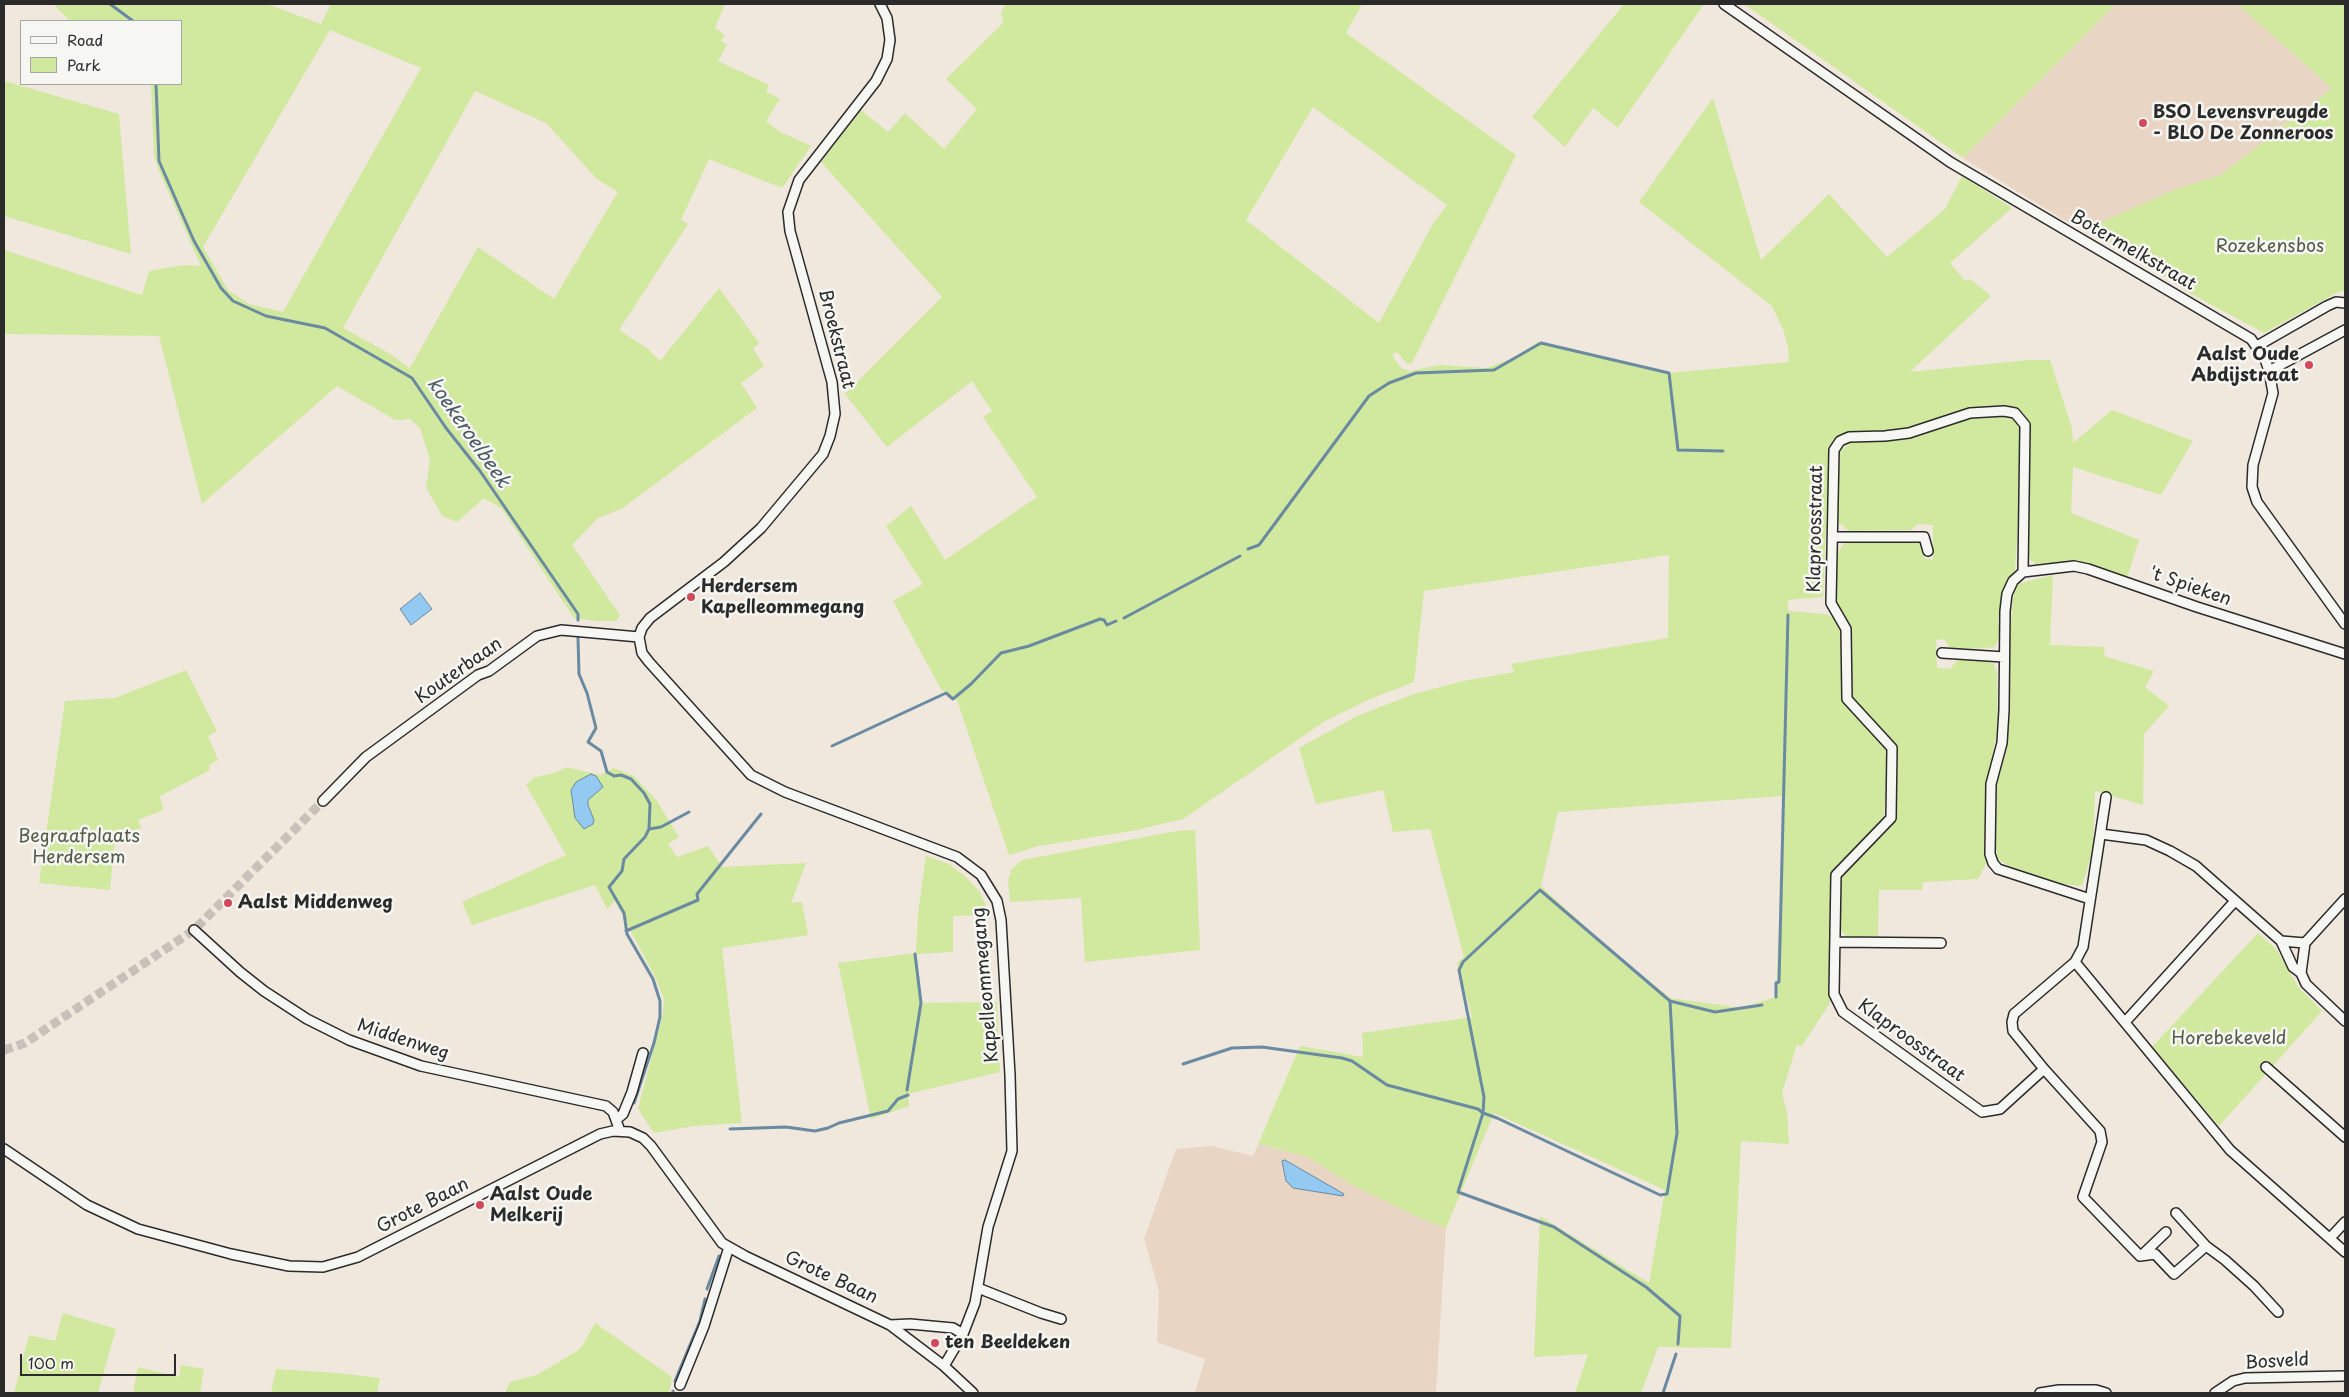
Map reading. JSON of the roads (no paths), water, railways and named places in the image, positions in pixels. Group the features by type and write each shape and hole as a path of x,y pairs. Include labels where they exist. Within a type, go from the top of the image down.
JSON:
{"street":[{"name":"Broekstraat","path":"639,637 645,623 650,618 724,562 761,528 822,454 830,436 835,414 832,382 790,231 788,212 799,180 876,81 887,60 890,40 887,18 880,4"},
{"name":"Botermelkstraat","path":"1728,6 1950,162 2134,272 2242,333 2257,346 2269,371 2273,393 2253,465 2252,487 2257,502 2265,514 2345,624"},
{"path":"2257,346 2327,306 2336,302 2345,304"},
{"path":"2269,371 2345,330"},
{"name":"Klaproosstraat","path":"2022,572 2027,432 2021,418 2015,413 2004,411 1970,413 1909,433 1849,437 1840,441 1834,450 1831,603 1846,629 1847,699 1892,748 1891,818 1836,875 1834,994 1844,1012 1982,1112 2000,1108 2044,1069"},
{"path":"1833,537 1924,538 1928,550"},
{"name":"'t Spieken","path":"2022,572 2074,566 2088,569 2197,607 2345,654"},
{"path":"2022,572 2013,581 2007,594 2002,743 1991,784 1990,854 1992,863 1998,869 2090,899"},
{"name":"Kouterbaan","path":"323,801 366,757 478,675 489,671 537,636 561,630 639,637"},
{"name":"Kapelleommegang","path":"639,637 642,653 649,662 751,775 785,792 957,857 981,875 994,895 1001,920 1013,1136 1012,1151 988,1227 978,1288 964,1334 944,1366"},
{"path":"1942,654 2004,657"},
{"path":"2106,797 2083,948 2075,962 2014,1014 2012,1022 2013,1031 2044,1069 2100,1131 2102,1142 2083,1197 2140,1256"},
{"path":"2101,834 2146,840 2196,866 2280,941 2292,966 2301,973 2306,984 2345,1021"},
{"path":"2301,973 2305,943 2345,899"},
{"path":"2126,1020 2235,901"},
{"name":"Middenweg","path":"194,930 264,991 307,1019 349,1040 421,1066 606,1106 614,1112 617,1119"},
{"path":"2280,941 2305,943"},
{"path":"1836,942 1941,943"},
{"path":"2075,962 2126,1020 2230,1150 2345,1252"},
{"path":"620,1131 617,1119 624,1114 643,1053"},
{"path":"2266,1067 2345,1137"},
{"name":"Grote Baan","path":"4,1149 87,1205 138,1229 231,1254 289,1266 323,1267 358,1257 600,1134 620,1131 637,1134 651,1146 716,1236 729,1247 890,1325 944,1366 973,1393"},
{"path":"2176,1213 2206,1246 2247,1279 2278,1312"},
{"path":"2330,1238 2345,1222"},
{"path":"2140,1256 2166,1232"},
{"path":"2140,1256 2155,1254 2174,1274 2206,1246"},
{"path":"680,1385 704,1326 729,1247"},
{"path":"978,1288 1061,1319"},
{"name":"Grote Baan","path":"890,1325 910,1324 953,1328 964,1334"},
{"name":"Bosveld","path":"2215,1393 2233,1381 2245,1378 2345,1376"},
{"path":"2040,1393 2059,1390 2096,1390 2106,1393"}],"water":[{"path":"420,593 432,609 411,625 400,609"},
{"path":"591,774 596,776 603,787 588,800 594,820 593,824 584,829 575,818 571,790 576,782"},
{"path":"1285,1160 1344,1194 1343,1196 1293,1188 1286,1181 1282,1161"}],"waterway":[{"name":"koekeroelbeek","path":"110,4 132,20"},
{"name":"koekeroelbeek","path":"156,85 159,161 194,241 221,288 233,301 266,316 325,328 412,378 446,428 480,471 578,614 578,620"},
{"path":"1248,549 1259,545 1369,396 1389,383 1416,373 1494,370 1541,343 1669,373 1678,450 1723,451"},
{"path":"1124,618 1240,556"},
{"path":"1776,997 1776,983 1779,982 1788,615"},
{"path":"832,746 946,693 953,699 971,684 1001,653 1029,646 1100,619 1104,620 1107,625 1116,621"},
{"name":"koekeroelbeek","path":"578,638 579,674 587,693 596,728 588,742 601,751 607,772 614,776 621,775 631,779 644,793 650,804 649,829 645,837 624,859 622,871 609,887 624,913 627,934 653,979 660,1001 660,1017 654,1043 634,1103"},
{"path":"649,829 661,827 689,812"},
{"path":"626,931 698,900 697,894 761,814"},
{"path":"1670,1001 1540,890 1463,962 1459,970 1484,1097 1483,1113 1458,1192 1554,1227 1646,1287 1680,1316 1678,1344"},
{"path":"907,1090 921,1003 915,954"},
{"path":"1183,1064 1232,1048 1262,1047 1342,1058 1352,1061 1387,1085 1478,1109 1660,1195 1667,1194 1677,1133 1670,1001 1715,1012 1762,1005"},
{"path":"730,1129 786,1127 815,1131 888,1111 898,1099 908,1095"},
{"path":"707,1289 719,1256"},
{"path":"675,1381 700,1321 705,1299"},
{"path":"1663,1393 1676,1354"}],"tunnel":[{"path":"4,1050 25,1043 194,930 323,801"}],"place":[{"name":"BSO Levensvreugde - BLO De Zonneroos","path":"2143,123"},
{"name":"Aalst Oude Abdijstraat","path":"2309,365"},
{"name":"Herdersem Kapelleommegang","path":"691,597"},
{"name":"Aalst Middenweg","path":"228,903"},
{"name":"Aalst Oude Melkerij","path":"480,1205"},
{"name":"ten Beeldeken","path":"935,1343"}],"park label":[{"name":"Rozekensbos","path":"2270,247"},
{"name":"Begraafplaats Herdersem","path":"79,848"},
{"name":"Horebekeveld","path":"2229,1039"}]}
